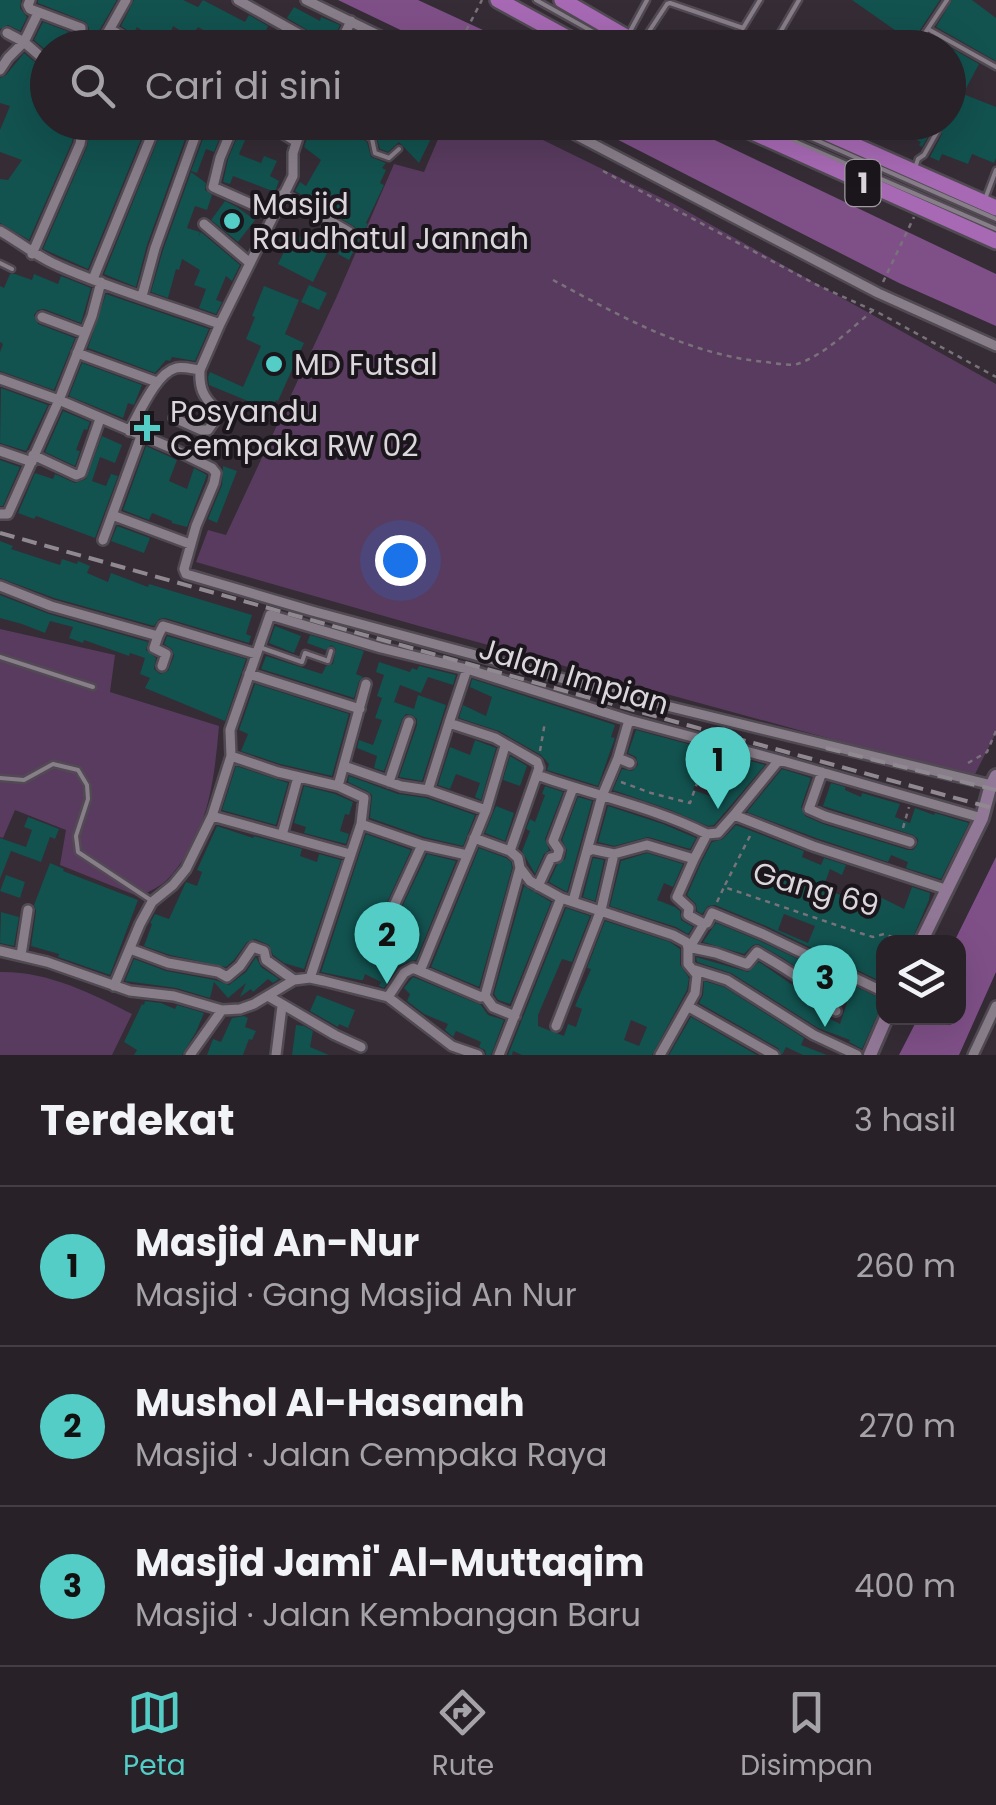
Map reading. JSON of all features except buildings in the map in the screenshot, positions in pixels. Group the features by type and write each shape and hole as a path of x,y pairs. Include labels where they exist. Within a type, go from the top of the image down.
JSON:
{"highway":[{"path":"498,0 553,30"},
{"path":"562,0 611,30"},
{"name":"1","path":"770,140 996,241"},
{"name":"1","path":"840,140 920,169 989,205"}],"main road":[{"path":"925,935 982,818 994,780"},
{"path":"870,1055 883,1025"}],"street":[{"path":"30,0 28,8 82,30"},
{"path":"109,30 126,0"},
{"path":"238,0 292,30"},
{"path":"306,0 369,30"},
{"path":"0,70 24,42 38,13"},
{"path":"347,30 351,21"},
{"path":"8,32 30,47"},
{"path":"32,254 81,140"},
{"path":"0,514 8,514 77,353 97,280 150,140"},
{"path":"142,296 194,140"},
{"path":"228,140 214,187 274,214"},
{"path":"585,140 878,293 996,346"},
{"path":"174,418 200,430 208,430 214,420 216,409 205,399 200,370 293,176 295,141"},
{"path":"283,194 349,232"},
{"path":"204,224 250,263"},
{"path":"0,231 26,245 32,254 220,324"},
{"path":"42,316 85,333"},
{"path":"77,353 157,382"},
{"path":"129,432 157,382 171,369 200,370"},
{"path":"0,378 169,447 216,473 190,544 185,573 638,699 994,780"},
{"path":"0,450 81,473 100,419"},
{"path":"103,540 141,436"},
{"path":"112,515 190,544"},
{"path":"0,586 51,606 158,636"},
{"path":"114,986 152,902 186,870 212,816 231,756 230,730 269,616 267,598"},
{"name":"Jalan Impian","path":"269,616 982,818"},
{"path":"162,666 166,654 154,648 163,626 257,650"},
{"path":"428,790 467,669"},
{"path":"249,674 360,709"},
{"path":"338,786 366,684"},
{"path":"574,901 602,796 630,720"},
{"path":"388,782 410,722"},
{"path":"449,723 494,738 537,762 539,768 510,851"},
{"path":"420,971 486,810 506,746"},
{"path":"231,756 338,786 364,798 361,824 310,978"},
{"path":"618,758 630,762"},
{"path":"536,775 707,834 718,833 780,760"},
{"path":"344,766 486,810"},
{"path":"822,772 809,809 904,840"},
{"path":"282,835 298,777"},
{"path":"538,886 559,850 554,841 572,788"},
{"path":"734,815 948,890"},
{"path":"212,816 350,854"},
{"path":"361,824 422,845 467,855"},
{"path":"704,924 688,916 689,908 678,897 707,834"},
{"path":"474,838 510,851 530,881 561,898 686,942 688,964 698,982 660,1055"},
{"path":"378,938 422,845"},
{"path":"589,851 614,854 647,845 694,860"},
{"path":"556,1026 601,910 614,854"},
{"path":"484,996 520,868"},
{"path":"499,1055 561,898"},
{"path":"21,955 28,910"},
{"path":"712,913 876,988"},
{"name":"Gang 69","path":"688,947 712,913"},
{"path":"130,949 227,977 254,947 264,951 266,960 294,980"},
{"path":"688,947 747,964 758,952 798,975 836,1011"},
{"path":"0,951 114,986 184,998 222,1010 240,1009 294,980 310,978 388,997 452,1046 478,1055"},
{"path":"388,997 412,968 484,996 493,1007 515,1016"},
{"path":"692,970 726,980 814,1035 857,1055"},
{"path":"268,996 361,1047"},
{"path":"276,1055 282,1006"},
{"path":"974,1055 996,1006"},
{"path":"688,1007 774,1055"},
{"path":"190,1055 222,1010"}],"lane":[{"path":"512,0 566,30"},
{"path":"536,0 603,30"},
{"path":"638,30 647,0"},
{"path":"646,30 670,3 744,28 760,0"},
{"path":"782,30 799,0"},
{"path":"931,30 928,28 947,0"},
{"path":"966,50 996,67"},
{"path":"372,140 375,153 384,158 390,158 399,149"},
{"path":"791,140 996,229"},
{"path":"816,140 996,219"},
{"path":"849,144 850,140"},
{"path":"849,144 852,140"},
{"path":"920,169 933,140"},
{"path":"920,169 918,160 924,156"},
{"path":"989,205 996,170"},
{"path":"0,263 12,269"},
{"path":"257,650 302,662 305,653 328,661 331,651"},
{"path":"0,657 93,686"},
{"path":"0,778 24,780 53,764 78,770 88,785 88,799 76,836 78,852 152,902"}],"path":[{"path":"466,30 482,0"},
{"path":"603,171 996,377"},
{"path":"882,285 912,221"},
{"path":"553,280 624,318 687,345 752,360 795,364 834,344 873,310"},
{"path":"537,762 545,722"},
{"path":"968,763 987,752 996,731"},
{"path":"610,778 690,803 712,742"},
{"path":"904,840 912,797"},
{"path":"724,887 756,824"},
{"name":"Gang 69","path":"712,913 724,887 876,936"}],"shaded area":[{"path":"338,0 418,0 483,30 401,30"},
{"path":"438,140 543,140 674,204 996,384 996,733 973,778 196,562 208,530 226,535 394,164 424,172"},
{"path":"618,140 715,140 996,274 996,326 899,283"},
{"path":"0,629 115,655 110,692 219,726 215,768 200,827 181,863 158,887 140,897 60,865 66,830 15,810 3,838 0,837"},
{"path":"996,857 996,972 959,1055 899,1055 914,1025 966,1025 966,935 957,935"},
{"path":"0,972 52,979 132,1014 112,1055 0,1055"}],"railway":[{"path":"0,533 996,809"},
{"path":"826,748 996,790"}],"place":[{"name":"Masjid Raudhatul Jannah","path":"232,221"},
{"name":"MD Futsal","path":"274,364"},
{"name":"Posyandu Cempaka RW 02","path":"147,428"},
{"name":"Masjid An-Nur","path":"718,809"},
{"name":"Mushol Al-Hasanah","path":"387,984"},
{"name":"Masjid Jami' Al-Muttaqim","path":"825,1027"}]}
